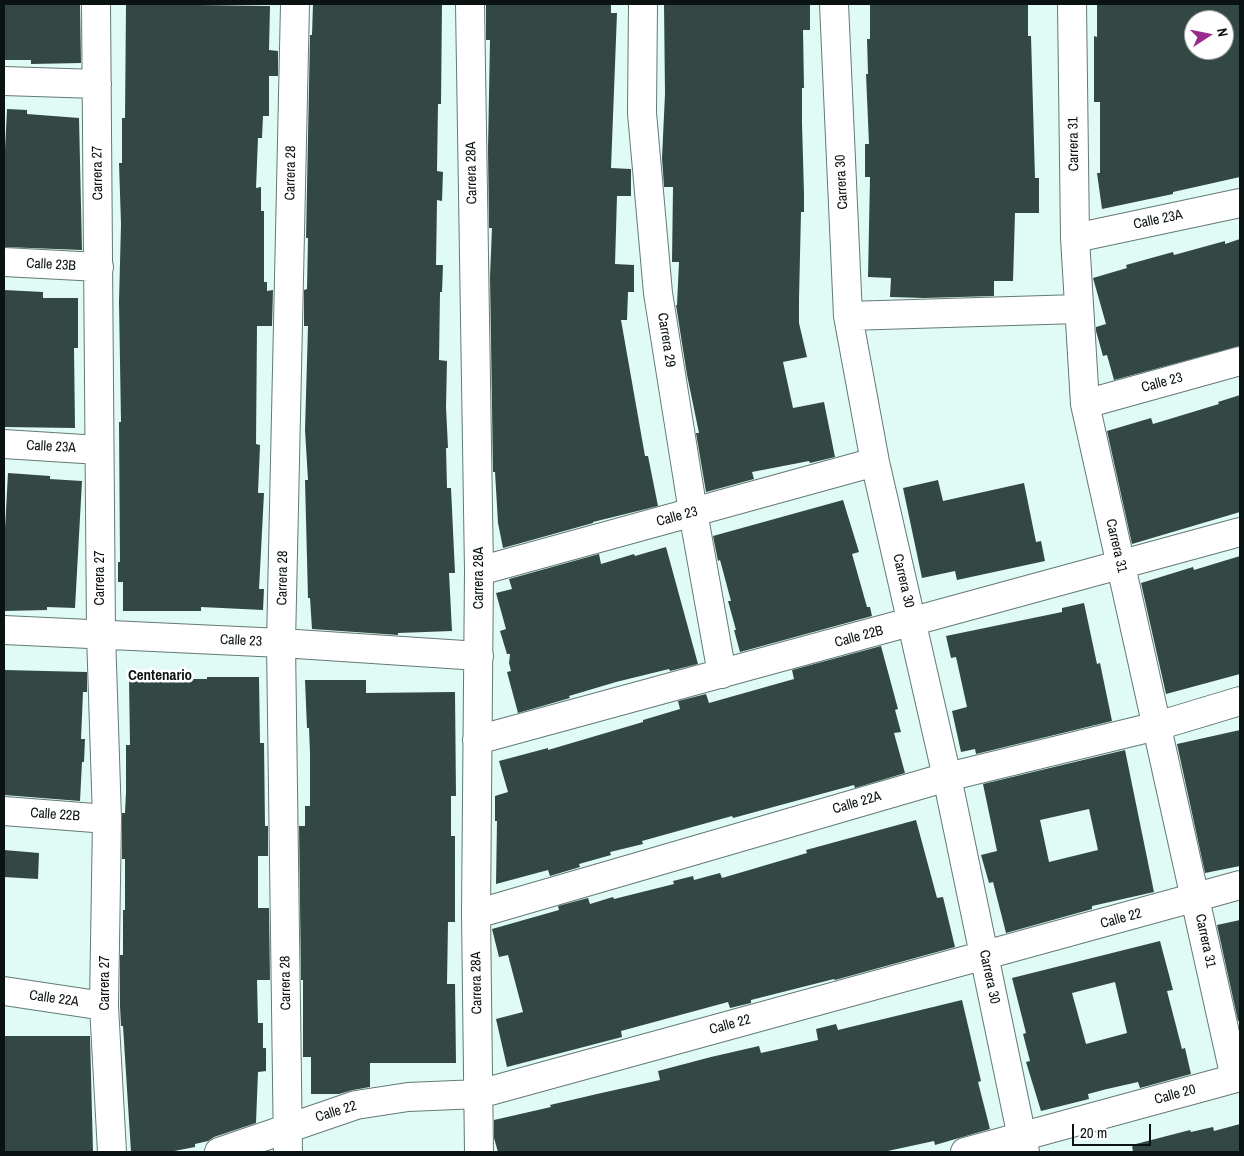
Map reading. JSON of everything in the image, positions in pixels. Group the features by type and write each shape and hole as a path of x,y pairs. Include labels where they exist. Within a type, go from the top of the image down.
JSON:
{"street":[{"name":"Carrera 27","path":"96,4 101,634 107,819 104,1006 112,1152"},
{"name":"Carrera 28","path":"288,1140 281,643 295,4"},
{"name":"Carrera 28A","path":"470,4 479,571 476,914 479,1152"},
{"name":"Carrera 29","path":"643,4 642,113 658,293 693,512 722,674"},
{"name":"Carrera 30","path":"834,4 848,316 876,462 947,777 1024,1145"},
{"name":"Carrera 31","path":"1072,4 1075,238 1084,404 1195,898 1238,1077"},
{"path":"4,81 96,84"},
{"name":"Calle 23A","path":"1075,238 1240,203"},
{"name":"Calle 23B","path":"4,262 99,267"},
{"path":"848,316 1078,309"},
{"name":"Calle 23","path":"1084,404 1240,361"},
{"name":"Calle 23A","path":"4,444 99,450"},
{"name":"Calle 23","path":"479,571 876,462"},
{"name":"Calle 22B","path":"477,740 1121,566 1240,532"},
{"name":"Calle 23","path":"4,630 281,643 479,656"},
{"name":"Calle 22A","path":"476,914 947,777 1157,726 1240,701"},
{"name":"Calle 22B","path":"4,812 107,819"},
{"name":"Calle 22","path":"219,1152 288,1140 356,1104 408,1097 479,1094 1240,886"},
{"name":"Calle 22A","path":"4,991 104,1006"},
{"name":"Calle 20","path":"965,1152 1024,1145 1238,1077"}],"building":[{"path":"4,4 80,4 81,63 31,64 31,60 4,60"},
{"path":"126,4 270,6 269,50 278,51 278,76 269,76 269,116 263,116 262,138 258,138 256,188 261,187 261,211 264,211 264,282 267,282 267,291 273,290 272,326 257,326 256,444 260,445 258,493 264,493 259,589 264,589 263,610 201,607 201,611 123,611 123,582 118,582 118,562 120,562 119,422 121,422 119,302 121,224 119,163 122,163 122,118 125,118"},
{"path":"313,4 442,4 441,104 438,104 437,171 443,172 442,201 437,200 436,265 443,265 442,292 440,292 439,360 447,361 447,488 451,488 455,573 449,573 452,631 398,633 398,635 312,629 310,598 308,598 305,480 308,480 305,430 308,326 304,326 304,290 307,289 308,238 306,238 310,35 312,35"},
{"path":"486,4 611,4 611,13 617,13 611,168 631,169 631,196 617,196 615,264 634,265 634,292 628,292 627,320 621,320 645,456 648,456 658,506 593,522 503,548 498,523 495,472 493,472 490,277 492,228 489,228 488,149 490,40 486,40"},
{"path":"664,4 810,4 810,30 803,30 804,88 802,88 802,123 804,212 801,212 799,299 799,323 807,357 783,362 793,408 824,402 835,457 752,472 754,479 706,492 696,433 699,433 687,375 676,305 679,262 672,262 673,187 664,187 662,158 665,94"},
{"path":"870,4 1028,4 1028,36 1031,36 1035,178 1039,178 1039,213 1015,213 1013,281 994,281 994,296 890,297 891,278 868,277 870,177 865,177 865,144 869,144 866,74 868,74 867,39 870,39"},
{"path":"1097,4 1240,4 1240,177 1102,209 1097,173 1100,173 1100,102 1094,102 1094,36 1097,37"},
{"path":"7,109 27,110 27,114 79,118 82,250 4,247 4,170"},
{"path":"1240,239 1240,346 1114,380 1107,355 1103,356 1096,331 1096,327 1106,324 1093,278 1127,268 1126,265 1173,252 1174,255 1225,241 1225,244"},
{"path":"4,290 43,292 43,298 78,298 78,348 74,348 75,428 4,427"},
{"path":"1240,395 1240,512 1132,544 1107,431 1151,418 1153,424 1219,404 1218,402"},
{"path":"8,473 50,476 50,479 82,481 75,608 47,607 47,610 4,611 4,547"},
{"path":"938,480 943,501 1024,483 1036,542 1041,541 1045,561 957,580 955,571 922,578 903,488"},
{"path":"843,500 859,552 852,554 867,607 870,607 872,616 740,652 728,601 731,601 720,560 718,561 713,536"},
{"path":"666,547 698,664 616,682 518,713 507,672 511,671 509,663 510,654 507,654 500,631 506,629 496,593 512,589 509,579 599,554 601,564"},
{"path":"1240,556 1240,674 1166,694 1141,583 1193,567 1194,570"},
{"path":"1084,603 1097,664 1100,663 1112,721 976,754 975,749 961,752 952,711 967,707 956,657 951,658 946,636 1062,612 1062,608"},
{"path":"881,646 898,709 895,710 901,732 894,733 905,773 855,788 854,785 642,841 643,844 610,852 611,855 579,864 580,867 550,876 548,870 496,884 497,821 495,821 495,796 508,792 499,761 548,748 548,750 643,722 643,720 680,709 678,701 706,694 709,703 794,679 792,670"},
{"path":"4,670 87,672 87,692 83,692 81,739 85,739 80,801 4,795"},
{"path":"167,677 167,679 207,679 207,677 259,677 260,743 264,743 265,826 268,826 268,856 258,856 258,908 269,908 270,980 257,980 258,1023 263,1023 263,1048 266,1048 266,1071 258,1072 256,1123 195,1144 195,1147 169,1152 131,1152 120,1006 120,955 123,955 123,910 125,910 125,859 122,859 122,813 125,813 126,745 130,745 129,678"},
{"path":"305,680 366,680 366,693 455,692 456,796 451,796 451,836 455,836 455,922 448,922 447,984 455,984 456,1063 370,1063 370,1087 339,1094 311,1094 311,1057 303,1057 299,826 305,826 305,806 310,806 310,753"},
{"path":"1240,730 1240,866 1205,873 1177,744"},
{"path":"1125,750 1154,892 1092,906 1092,909 1006,933 993,882 989,883 981,855 997,851 983,784","holes":["1089,809 1098,850 1049,862 1040,820"]},
{"path":"916,820 937,898 943,897 955,947 835,980 751,1000 751,1003 730,1008 728,1002 621,1031 622,1037 507,1067 496,1019 523,1012 508,955 499,957 492,929 559,910 558,906 588,898 590,904 613,897 614,899 674,884 673,881 693,876 694,880 720,873 722,878 807,853 806,850"},
{"path":"4,850 39,853 38,879 4,877"},
{"path":"1240,920 1240,1021 1238,1021 1217,925"},
{"path":"1160,941 1173,990 1167,991 1182,1049 1185,1048 1191,1074 1140,1088 1138,1082 1107,1089 1088,1094 1089,1099 1041,1111 1026,1062 1030,1061 1023,1034 1026,1033 1012,978","holes":["1115,982 1127,1033 1086,1044 1072,993"]},
{"path":"962,1000 981,1081 978,1082 990,1129 935,1145 934,1141 883,1152 498,1152 494,1138 494,1120 660,1080 658,1071 711,1057 759,1046 761,1053 818,1040 816,1029 836,1024 838,1030"},
{"path":"4,1036 90,1036 93,1152 4,1152"},
{"path":"1240,1124 1240,1152 1133,1152 1132,1145 1190,1130 1191,1132 1213,1127 1214,1131"}],"district":[{"name":"Centenario","path":"160,676"}]}
